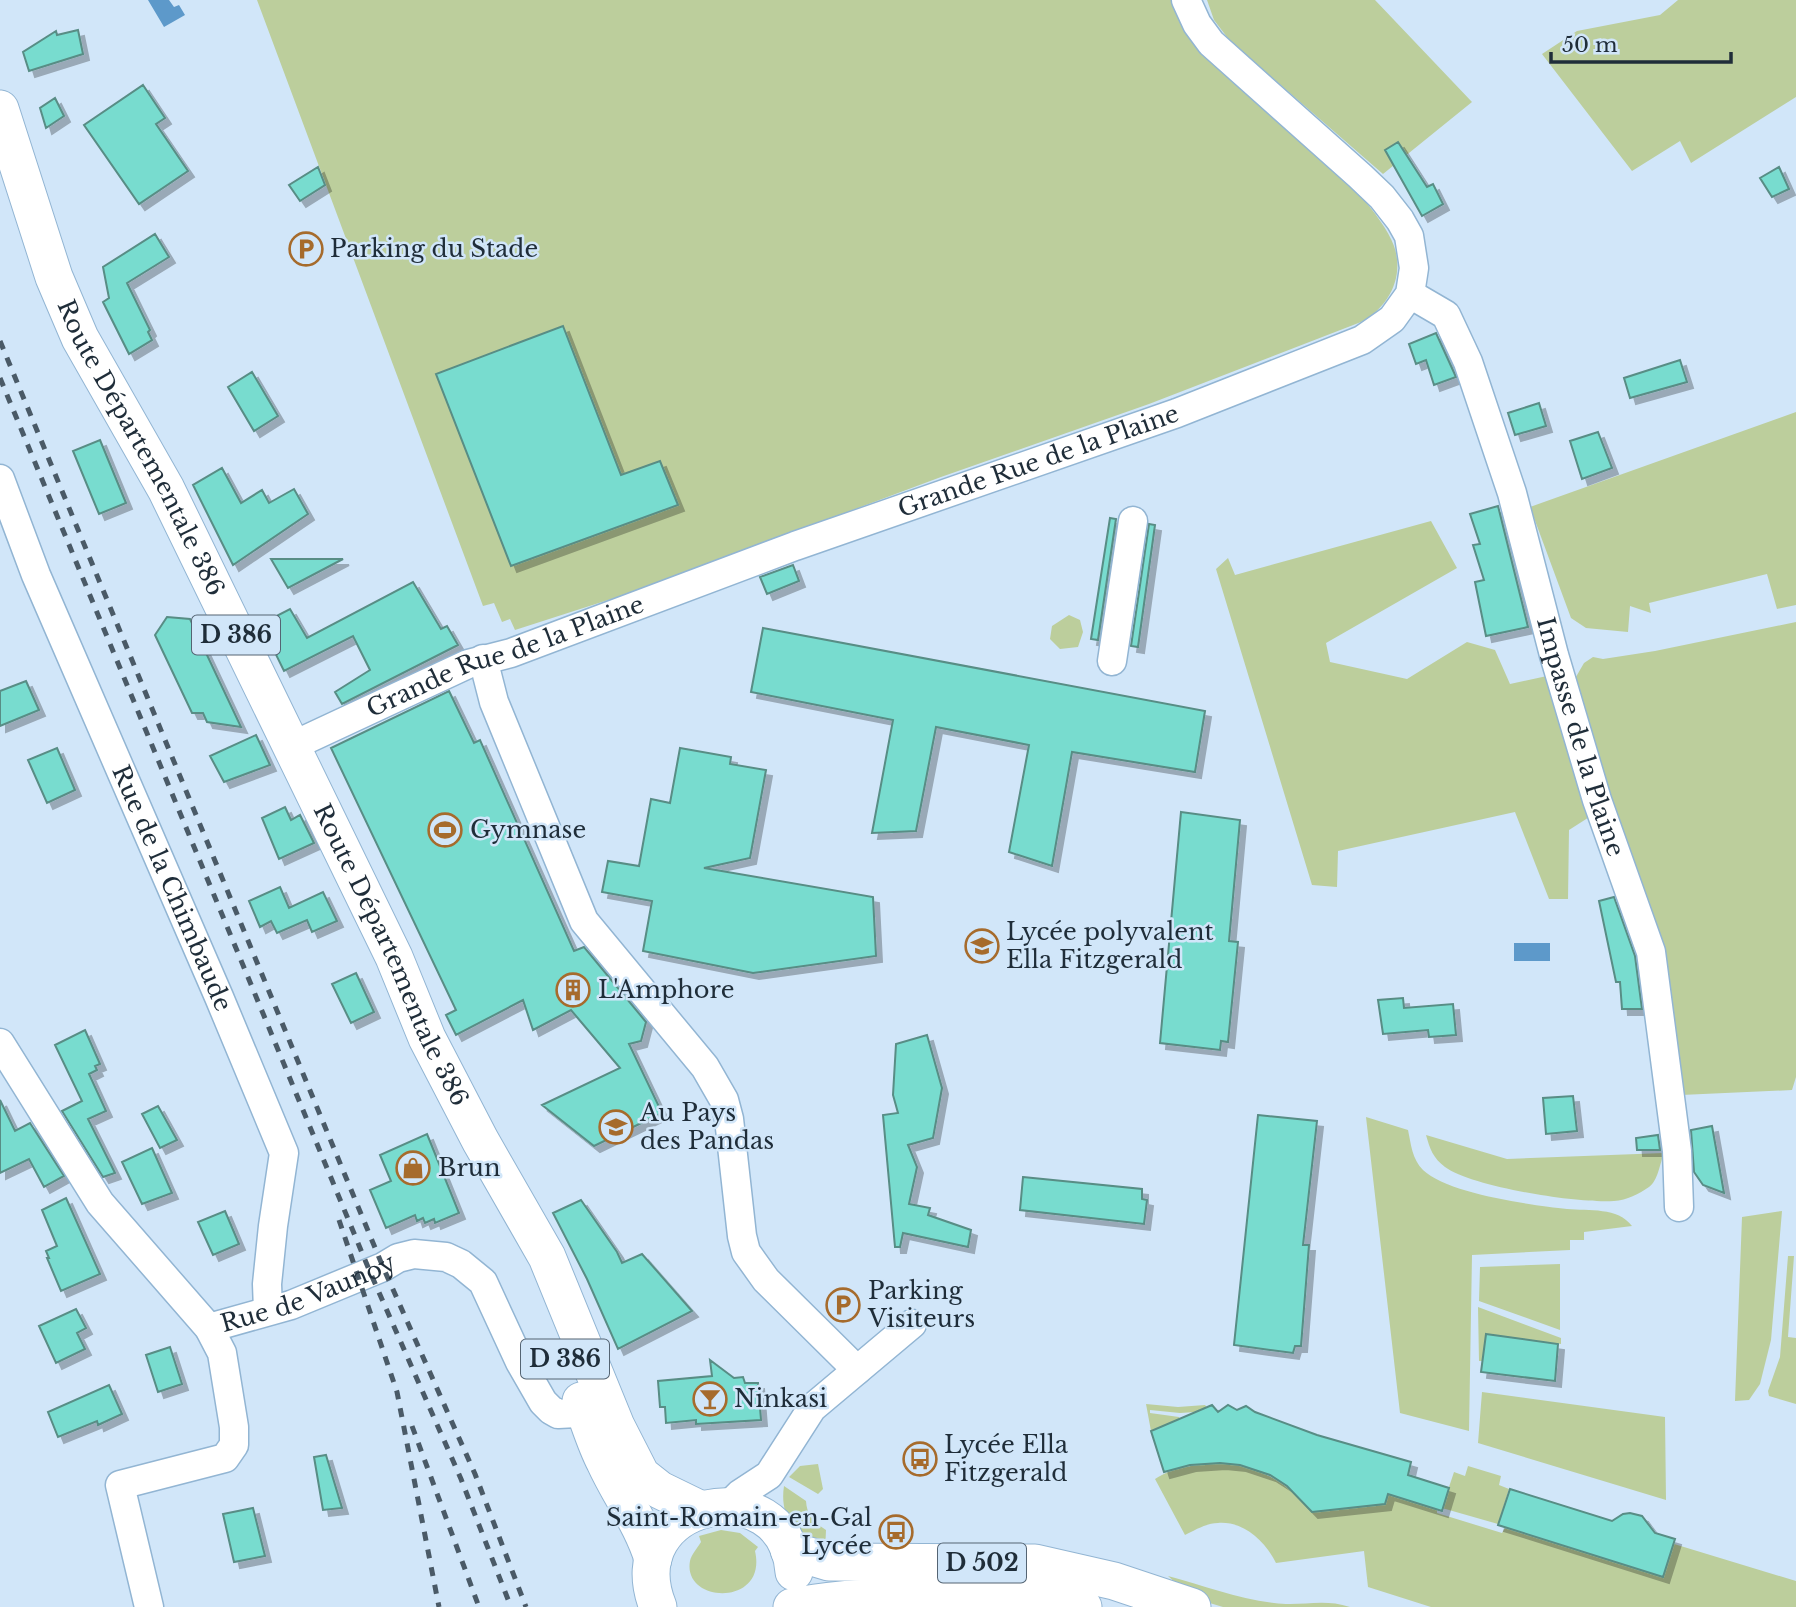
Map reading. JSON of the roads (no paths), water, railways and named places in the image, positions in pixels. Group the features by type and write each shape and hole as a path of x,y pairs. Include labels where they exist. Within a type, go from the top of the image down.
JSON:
{"main road":[{"name":"Route Départementale 386","path":"0,109 54,277 68,312 104,382 135,431 166,489 394,957 427,1038 488,1155 547,1257 616,1426 641,1475 660,1490 713,1507 751,1511 779,1536"},
{"name":"Route Départementale 386","path":"488,1155 604,1461 647,1539 653,1559 652,1582 658,1607"},
{"name":"D 386","path":"588,1420 641,1475"},
{"path":"653,1559 663,1538 678,1520 713,1507"},
{"path":"779,1536 794,1569 793,1589 787,1607"},
{"name":"D 502","path":"779,1536 829,1562 1035,1563 1114,1581 1192,1607"},
{"name":"D 502","path":"792,1607 827,1600 969,1595 1048,1599 1083,1607"}],"street":[{"path":"1186,0 1197,24 1211,43 1360,176 1382,197 1400,220 1409,236 1413,251 1414,268 1409,295"},
{"name":"Grande Rue de la Plaine","path":"290,747 468,664 511,653 795,546 1214,398 1362,340 1392,319 1409,295"},
{"name":"Impasse de la Plaine","path":"1409,295 1446,315 1468,362 1512,493 1554,655 1597,800 1651,952 1677,1151 1679,1207"},
{"name":"Rue de la Chimbaude","path":"0,480 36,575 284,1153 267,1284 268,1310"},
{"path":"1112,662 1133,521"},
{"path":"483,659 494,702 584,921 705,1067 724,1100 729,1119 746,1252 766,1280 857,1370"},
{"name":"Rue de Vaunoy","path":"0,1043 100,1203 209,1328 290,1305 383,1267 398,1258 414,1254 446,1257 461,1264 482,1282 520,1362 543,1402 558,1414 576,1413 588,1420"},
{"path":"713,1507 740,1494 768,1475 812,1408 912,1324"},
{"path":"149,1607 120,1485 225,1458 234,1444 234,1427 222,1353 209,1328"},
{"path":"768,1475 779,1536"}],"water":[{"path":"148,0 169,0 174,7 179,5 185,15 164,27"},
{"path":"1514,943 1550,943 1550,961 1514,961"}],"railway":[{"path":"0,341 383,1267 475,1474 526,1607"},
{"path":"0,378 370,1272 461,1479 511,1607"},
{"path":"339,1220 397,1392 439,1607"},
{"path":"412,1426 479,1607"}],"place":[{"name":"Parking du Stade","path":"306,249"},
{"name":"Gymnase","path":"445,830"},
{"name":"Lycée polyvalent Ella Fitzgerald","path":"982,946"},
{"name":"L'Amphore","path":"573,990"},
{"name":"Au Pays des Pandas","path":"616,1127"},
{"name":"Brun","path":"413,1168"},
{"name":"Parking Visiteurs","path":"843,1305"},
{"name":"Ninkasi","path":"710,1399"},
{"name":"Lycée Ella Fitzgerald","path":"920,1459"},
{"name":"Saint-Romain-en-Gal Lycée","path":"896,1532"}]}
